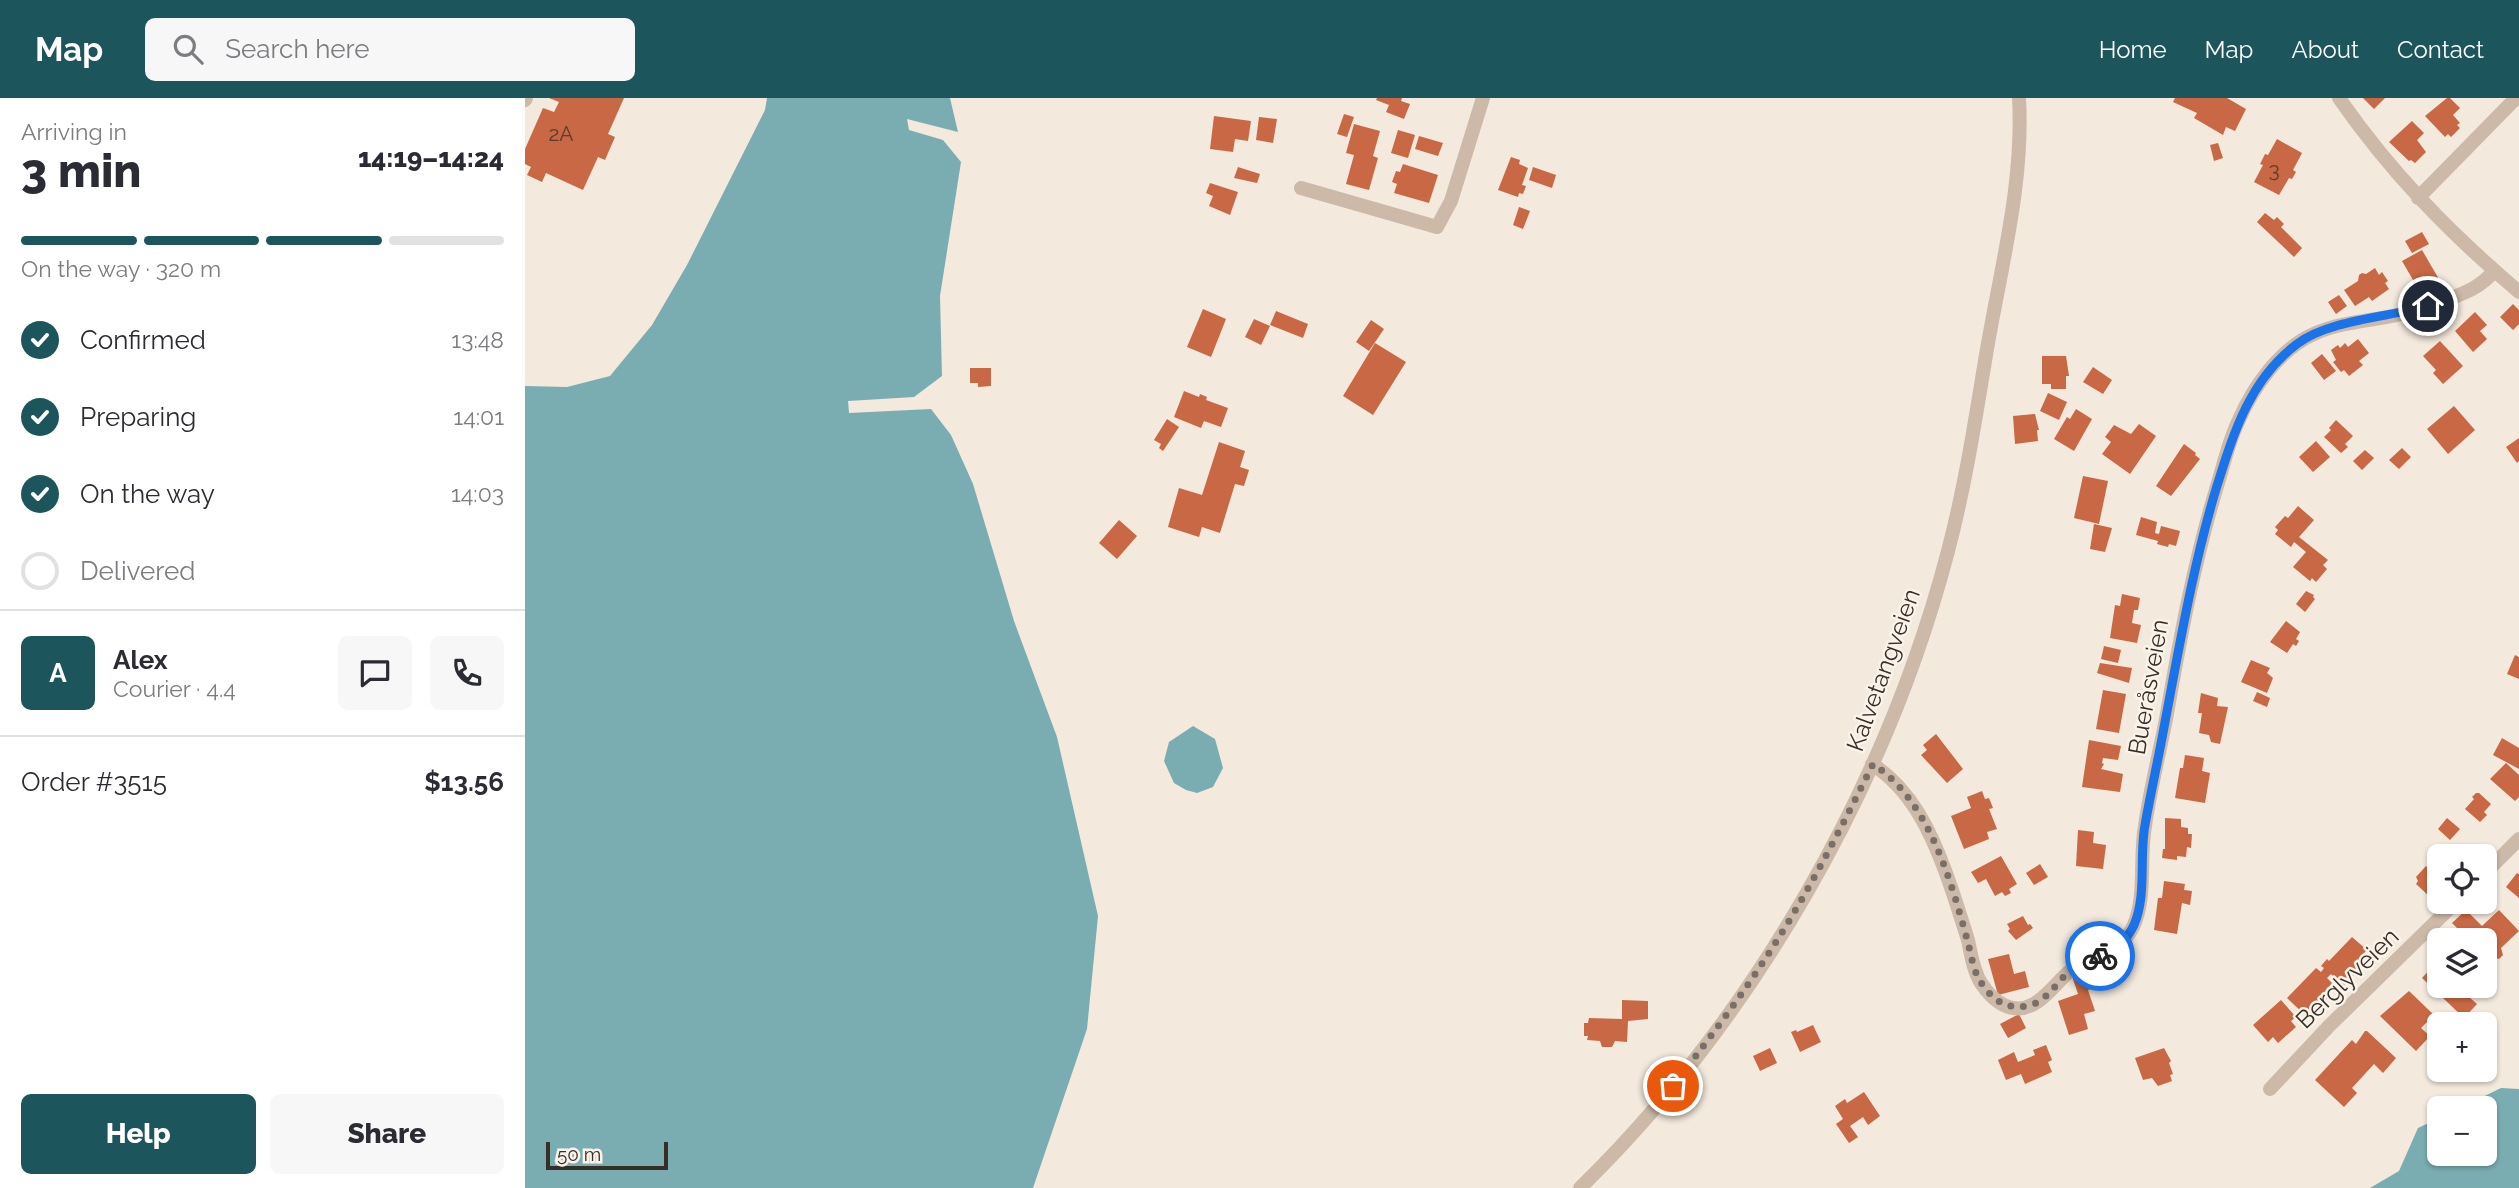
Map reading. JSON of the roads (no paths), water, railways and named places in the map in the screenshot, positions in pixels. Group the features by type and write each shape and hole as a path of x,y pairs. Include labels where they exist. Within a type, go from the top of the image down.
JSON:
{"street":[{"path":"1301,188 1437,227 1451,201 1483,98"},
{"name":"Kalvetangveien","path":"1588,1185 1673,1086 1732,1009 1796,910 1873,764 1925,630 1961,496 2014,196 2019,98"},
{"path":"2339,98 2370,143 2418,198 2519,292"},
{"path":"2418,198 2516,98"},
{"name":"Bueråsveien","path":"1873,764 1918,810 1945,872 1981,983 2004,1005 2028,1006 2038,1002 2073,968 2125,941 2135,923 2144,829 2193,570 2237,423 2250,397 2272,367 2297,344 2314,334 2331,327 2428,306 2470,291 2494,271"},
{"path":"2497,861 2519,839"},
{"name":"Berglyveien","path":"2270,1089 2329,1026 2444,914"}],"water":[{"path":"767,98 950,98 958,132 907,119 909,130 943,140 961,162 940,296 942,376 914,397 848,401 849,413 931,409 951,435 973,484 1014,621 1057,737 1098,916 1087,1029 1033,1188 525,1188 525,386 567,387 610,376 652,325 687,265 765,110"},
{"path":"1193,726 1215,739 1223,768 1213,787 1197,793 1174,783 1164,761 1169,742"},
{"path":"2501,1088 2519,1089 2519,1188 2370,1188 2399,1171 2418,1128 2427,1124 2427,1166 2497,1166 2497,1096 2485,1096"}]}
